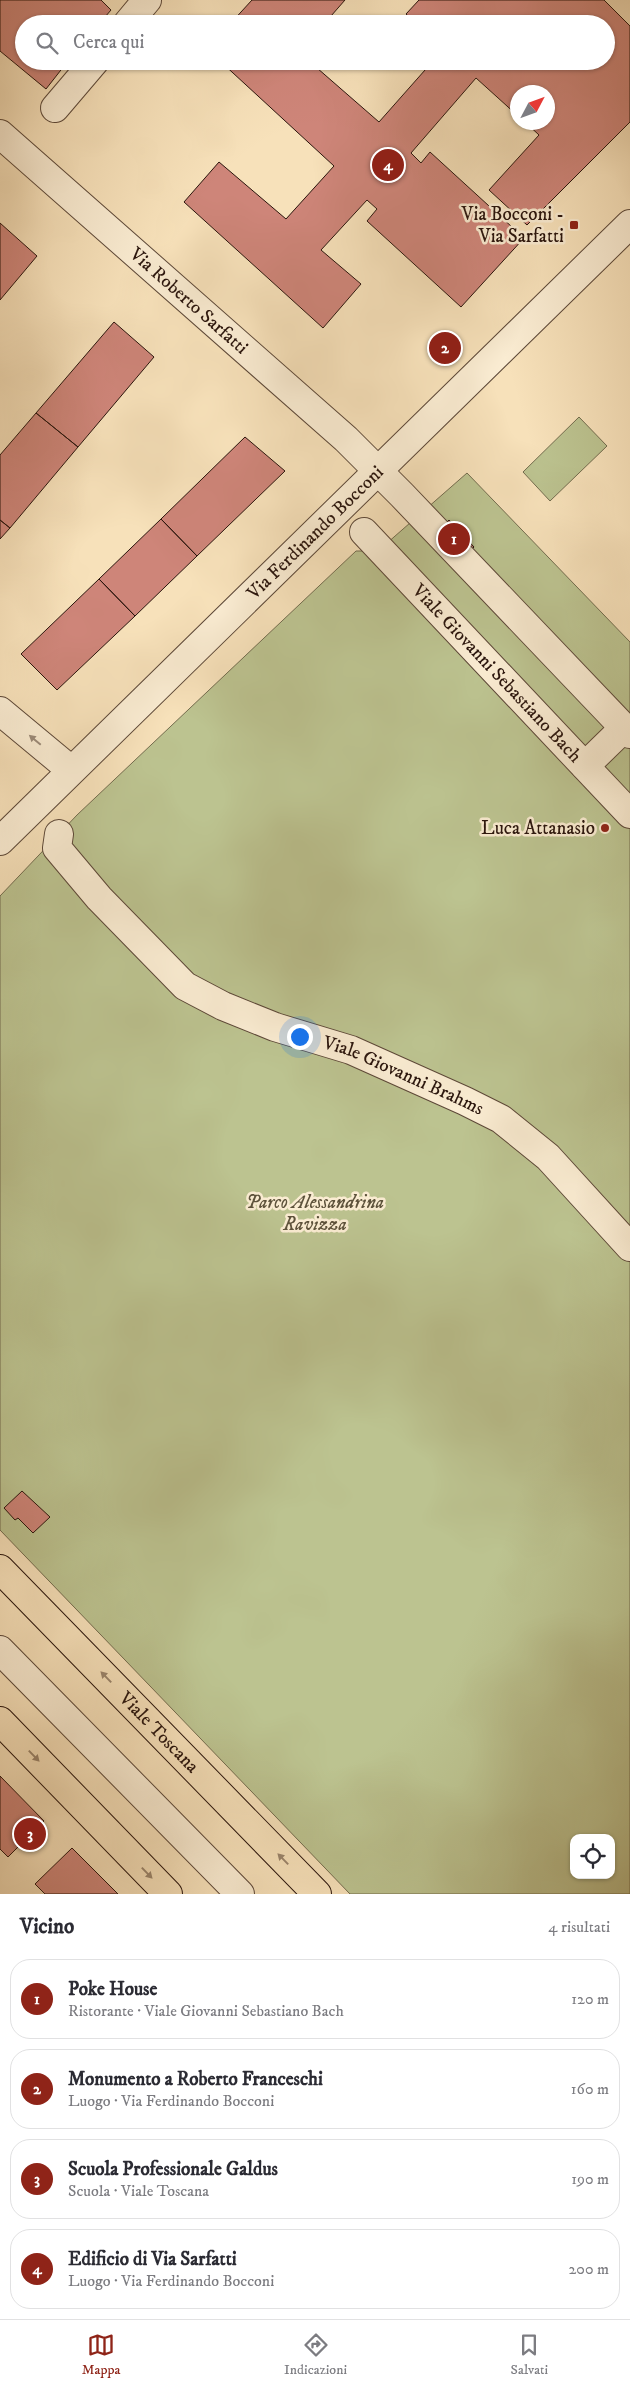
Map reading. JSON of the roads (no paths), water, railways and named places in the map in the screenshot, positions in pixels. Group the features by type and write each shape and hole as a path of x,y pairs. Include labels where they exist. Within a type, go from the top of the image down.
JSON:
{"main road":[{"name":"Viale Toscana","path":"0,1569 317,1894"},
{"path":"0,1722 168,1894"}],"street":[{"path":"134,15 147,0"},
{"path":"55,108 87,70"},
{"name":"Via Roberto Sarfatti","path":"4,143 335,429 377,471"},
{"name":"Via Ferdinando Bocconi","path":"0,841 70,770 630,224"},
{"path":"377,471 627,731 585,766"},
{"name":"Viale Giovanni Sebastiano Bach","path":"364,532 630,814"},
{"path":"0,711 70,770"},
{"name":"Viale Giovanni Brahms","path":"59,834 57,848 99,898 185,986 223,1006 276,1027 352,1050 501,1119 548,1157 630,1247"},
{"path":"0,1650 240,1894"}],"place":[{"name":"Edificio di Via Sarfatti","path":"388,165"},
{"name":"Via Bocconi - Via Sarfatti","path":"574,225"},
{"name":"Monumento a Roberto Franceschi","path":"445,348"},
{"name":"Poke House","path":"454,539"},
{"name":"Luca Attanasio","path":"605,828"},
{"name":"Scuola Professionale Galdus","path":"30,1834"}],"park label":[{"name":"Parco Alessandrina Ravizza","path":"315,1213"}]}
